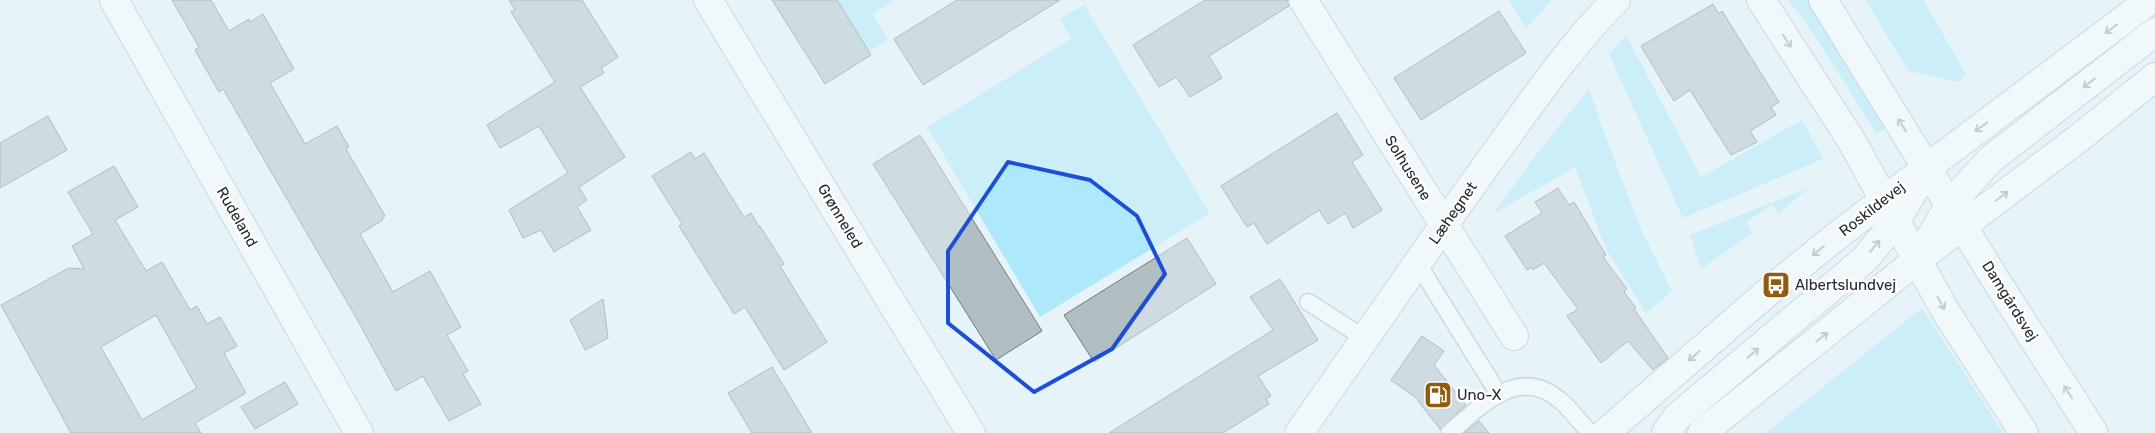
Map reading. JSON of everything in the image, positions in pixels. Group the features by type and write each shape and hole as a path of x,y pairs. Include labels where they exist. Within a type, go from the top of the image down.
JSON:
{"street":[{"name":"Rudeland","path":"114,0 359,433"},
{"name":"Grønneled","path":"708,0 971,433"},
{"name":"Solhusene","path":"1304,0 1514,336"},
{"name":"Læhegnet","path":"1299,433 1418,264 1443,224 1564,58 1616,0"},
{"path":"1761,0 1851,140 1946,312 2024,433"},
{"path":"1823,0 1927,167"},
{"name":"Roskildevej","path":"1605,433 1776,285 1889,210 1927,167 2150,0"},
{"path":"1702,433 1917,260 1956,215 1991,159 2155,32"},
{"path":"1956,215 2079,138 2155,77"},
{"name":"Damgårdsvej","path":"1927,167 2094,433"},
{"path":"1666,433 1676,418 1864,260 1889,210"}],"lane":[{"path":"1418,264 1498,393"},
{"path":"1308,302 1366,339"},
{"path":"1449,433 1498,393 1514,388 1538,388 1561,400 1590,433"}],"highlighted area":[{"path":"1008,162 1090,180 1137,216 1165,274 1112,349 1034,392 948,323 948,251"}],"shaded area":[{"path":"834,0 894,0 873,14 888,40 867,52"},
{"path":"1509,0 1551,0 1551,1 1526,29"},
{"path":"1788,0 1808,0 1888,127 1877,134 1807,24"},
{"path":"1865,0 1923,0 1966,74 1959,82 1909,71"},
{"path":"1084,5 1210,213 1040,317 927,127 1071,39 1060,19"},
{"path":"1626,35 1701,177 1802,120 1823,159 1683,218 1609,54"},
{"path":"1589,89 1641,229 1672,291 1646,313 1606,249 1575,167 1493,214 1542,147"},
{"path":"1808,188 1778,214 1773,205 1746,222 1752,233 1701,269 1690,235"},
{"path":"1922,308 2003,433 1765,433"}],"building":[{"path":"172,0 211,0 229,31 249,19 250,22 263,14 294,69 270,83 305,144 337,126 349,147 346,149 385,216 382,218 383,220 360,234 393,292 430,271 461,327 447,335 468,371 463,374 481,404 449,421 423,376 396,391 358,321 223,89 219,92 195,50 199,47"},
{"path":"509,0 582,0 618,57 601,68 604,73 580,87 625,157 579,187 587,200 577,207 591,230 554,252 541,230 523,238 509,210 568,173 539,126 500,148 487,125 555,82 511,12 515,10"},
{"path":"772,0 837,0 871,55 825,84"},
{"path":"957,0 1060,0 923,85 894,39"},
{"path":"1205,0 1287,0 1289,6 1209,56 1222,78 1190,97 1176,77 1159,87 1133,45"},
{"path":"1713,4 1719,14 1722,11 1779,102 1771,107 1776,115 1750,131 1757,142 1731,155 1690,90 1674,101 1641,46"},
{"path":"1499,11 1526,53 1421,120 1394,78"},
{"path":"1337,113 1363,155 1352,162 1382,210 1353,228 1345,213 1328,224 1319,210 1267,244 1254,223 1247,227 1221,186"},
{"path":"48,116 67,150 0,188 0,143"},
{"path":"920,135 1042,331 996,360 873,164"},
{"path":"691,152 695,159 704,153 744,217 751,213 784,264 780,266 827,342 784,370 745,307 734,314 679,226 682,224 652,176"},
{"path":"114,166 138,207 115,220 146,271 162,262 190,310 197,306 207,324 220,317 237,346 224,353 246,393 195,423 201,433 71,433 1,305 69,268 84,269 72,246 93,234 68,192","holes":["156,315 197,388 142,420 101,347"]},
{"path":"1558,188 1569,205 1574,202 1606,255 1603,257 1627,289 1624,292 1636,308 1634,309 1668,358 1653,370 1628,341 1601,363 1567,316 1578,309 1544,263 1533,270 1532,267 1527,270 1505,236 1542,213 1535,202"},
{"path":"1187,238 1216,284 1094,362 1064,315"},
{"path":"1280,279 1318,340 1258,376 1271,396 1266,399 1269,404 1223,433 1109,433 1273,330 1250,297"},
{"path":"603,299 608,338 585,350 570,320"},
{"path":"1422,336 1444,351 1434,365 1466,405 1440,429 1415,397 1391,380"},
{"path":"772,367 812,433 752,433 728,393"},
{"path":"285,382 298,404 255,429 241,407"},
{"path":"1479,421 1489,433 1464,433 1468,430"}],"place":[{"name":"Albertslundvej","path":"1776,285"},
{"name":"Uno-X","path":"1438,395"}]}
